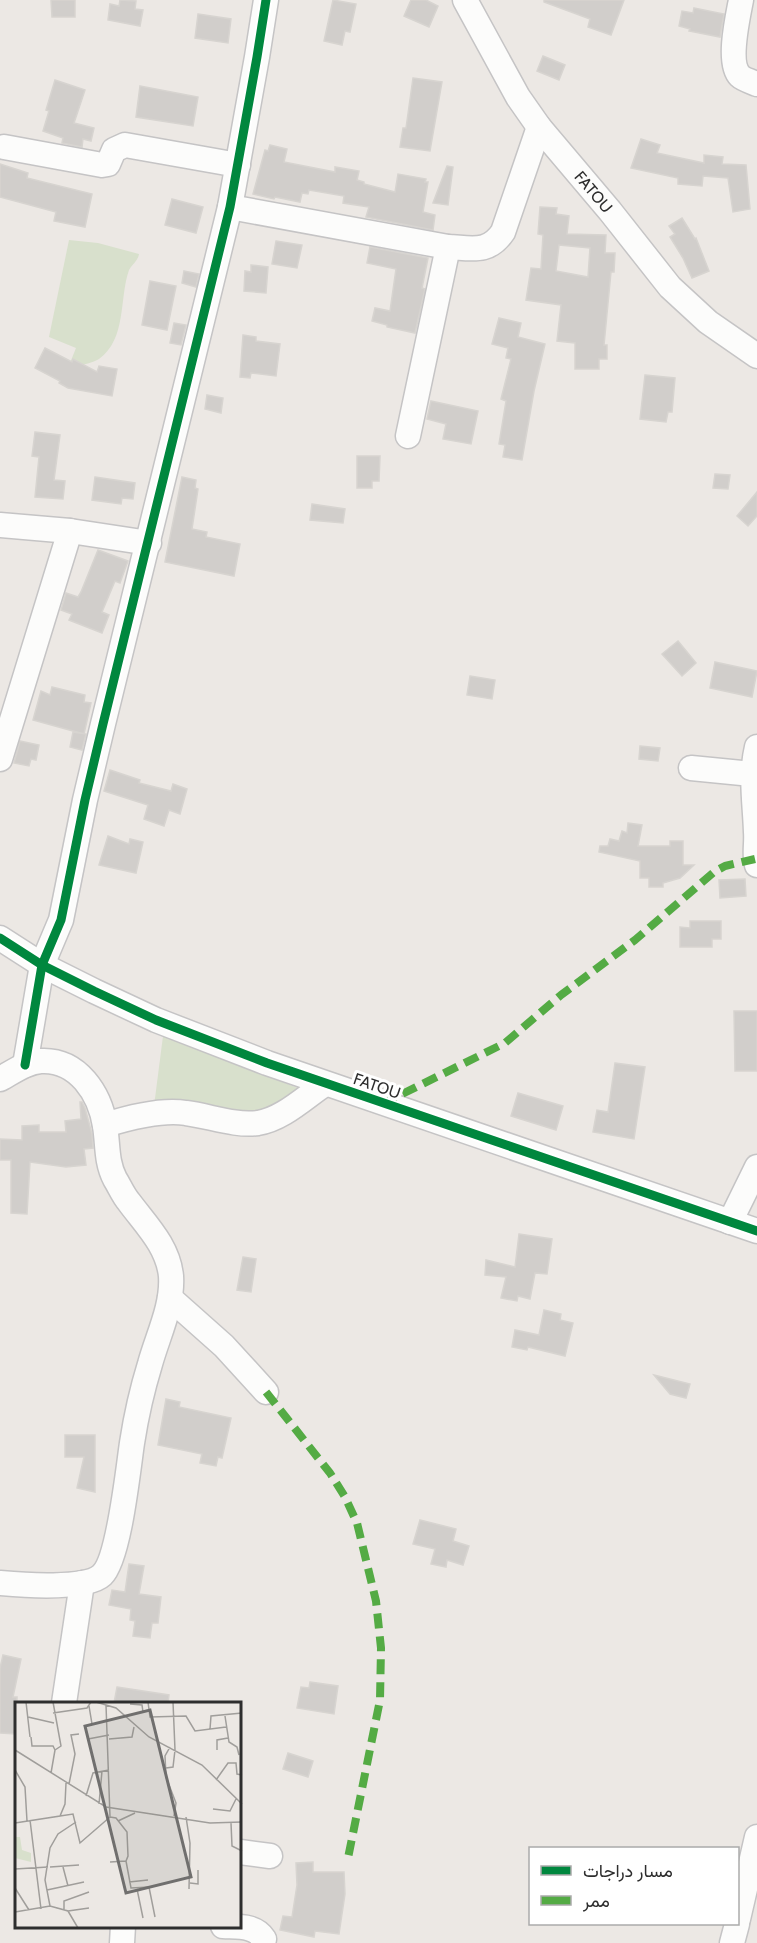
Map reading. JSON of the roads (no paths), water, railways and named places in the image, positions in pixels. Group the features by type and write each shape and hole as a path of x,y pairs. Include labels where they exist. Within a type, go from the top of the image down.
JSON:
{"street":[{"path":"25,1065 42,965 61,920 85,800 230,207 266,0"},
{"path":"741,0 736,29 734,64 740,76 757,84"},
{"name":"FATOU","path":"466,1 518,98 539,127 670,287 708,322 757,356"},
{"path":"230,207 448,247 485,248 497,241 503,232 539,127"},
{"path":"4,147 102,165 108,164 114,150 125,145 238,165"},
{"path":"408,436 448,247"},
{"path":"0,525 70,531 149,543"},
{"path":"0,759 70,531"},
{"path":"757,747 752,774 757,866"},
{"path":"691,768 752,774"},
{"name":"FATOU","path":"0,938 42,965 156,1020 325,1084 757,1231"},
{"path":"0,1079 25,1065 41,1061 55,1062 72,1069 94,1092 105,1125 106,1151 113,1175 127,1200 161,1243 171,1275 170,1298 143,1391 116,1541 109,1566 101,1576 82,1583 40,1586 0,1583"},
{"path":"105,1125 163,1113 183,1112 242,1124 259,1123 284,1112 325,1084"},
{"path":"730,1222 757,1167"},
{"path":"170,1298 224,1346 266,1392"},
{"path":"64,1702 82,1583"},
{"path":"739,1903 742,1876 757,1837"},
{"path":"242,1852 270,1856"},
{"path":"732,1943 736,1925"},
{"path":"242,1927 252,1928 260,1933 264,1939 263,1943"},
{"path":"122,1943 123,1928"}]}
